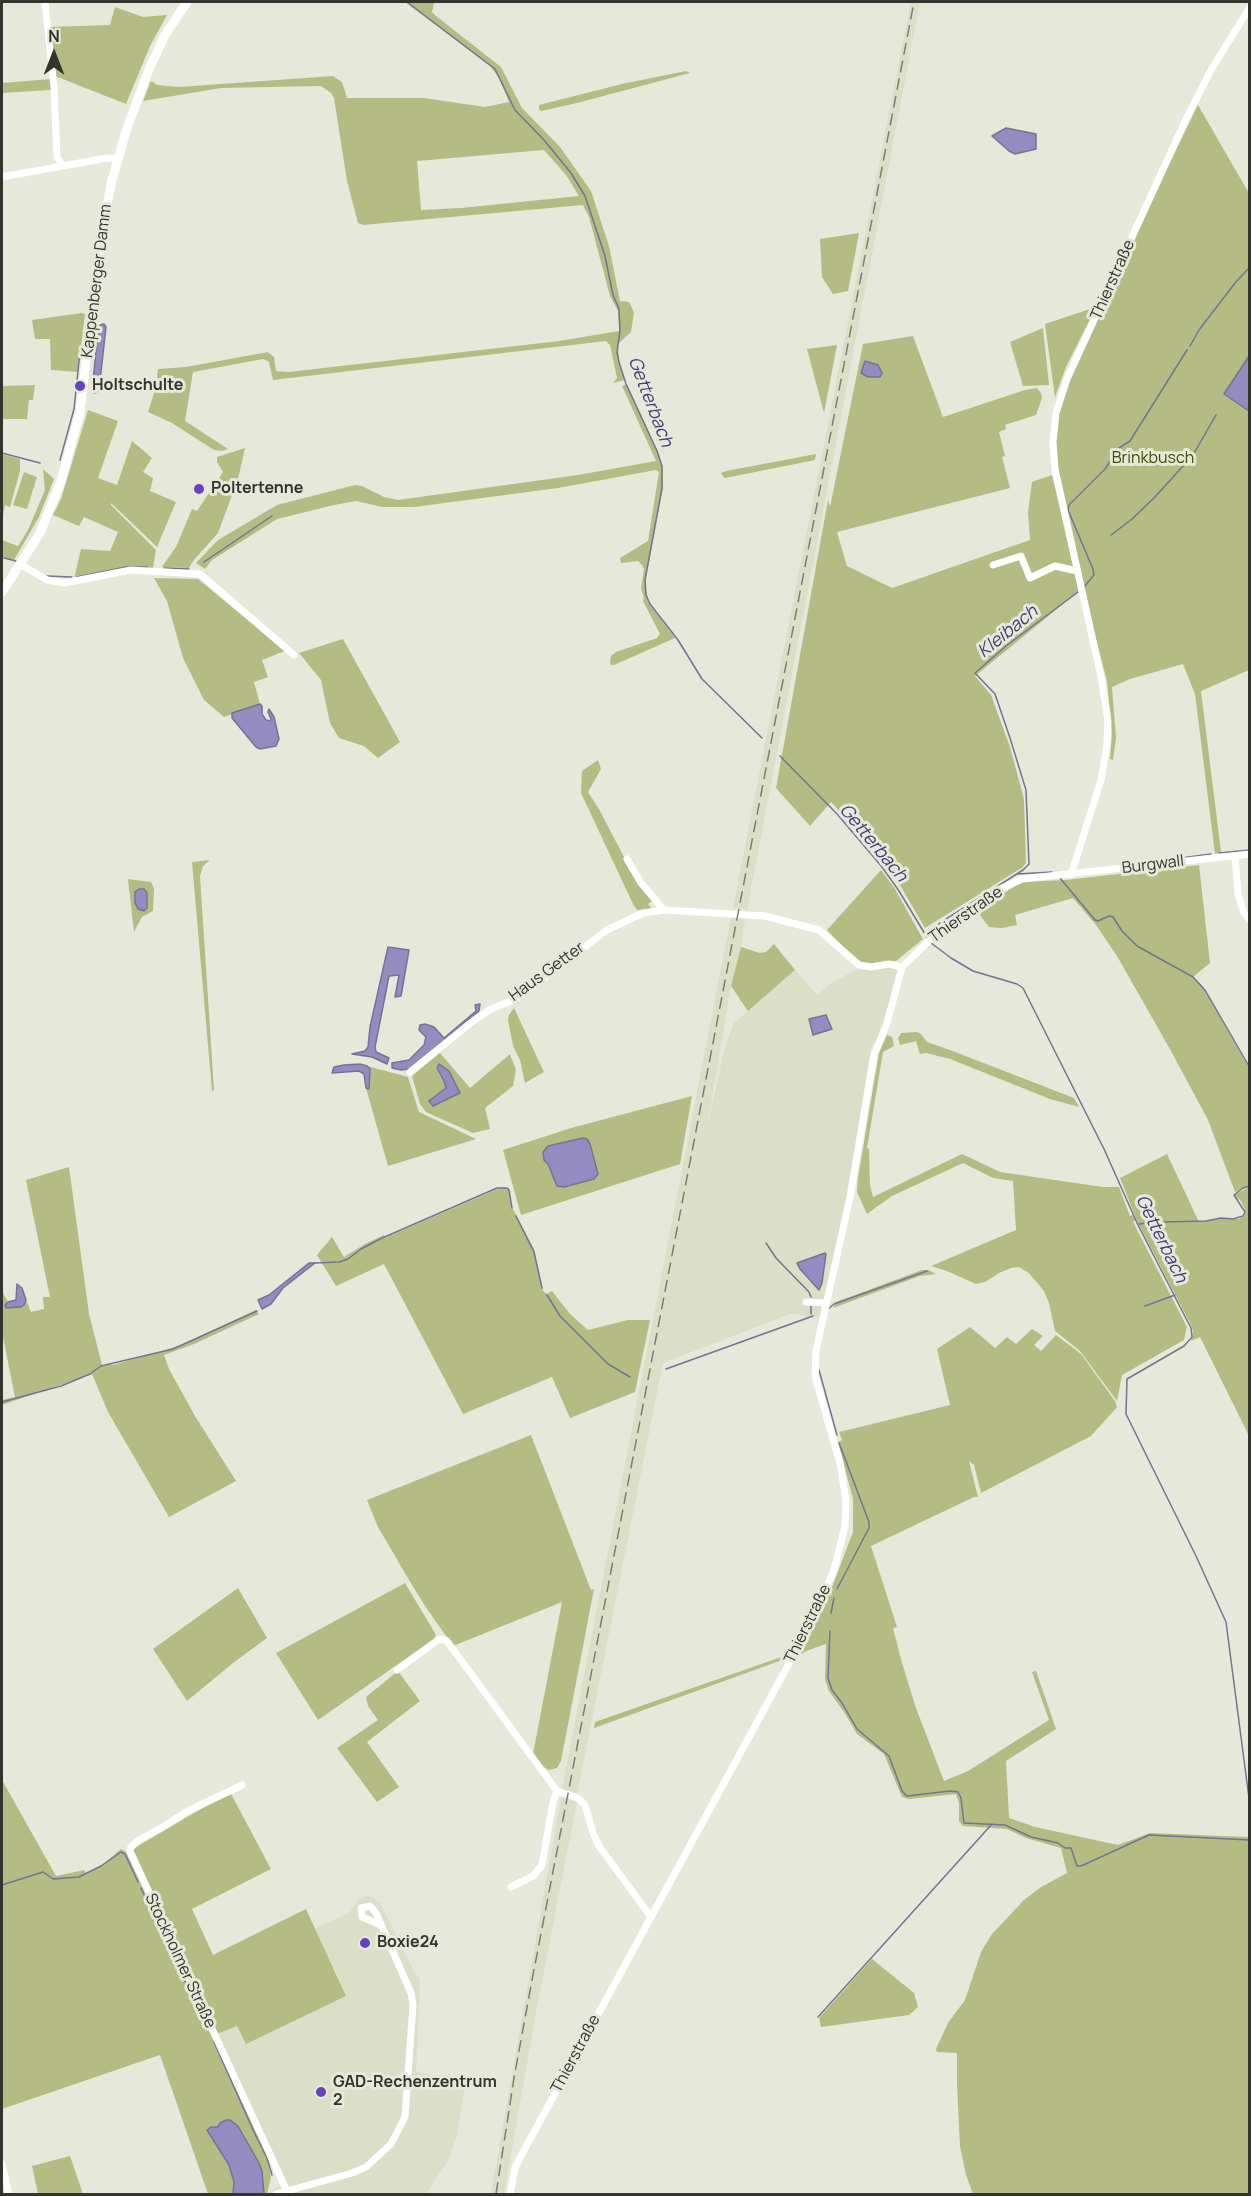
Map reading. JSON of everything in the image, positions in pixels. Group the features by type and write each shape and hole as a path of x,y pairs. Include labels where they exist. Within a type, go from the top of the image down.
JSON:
{"main road":[{"name":"Kappenberger Damm","path":"2,592 40,533 48,516 75,432 85,376 102,223 117,159 150,67 171,26 187,2"}],"street":[{"path":"45,2 54,87 57,157 62,165"},
{"name":"Thierstraße","path":"510,2194 515,2168 521,2156 796,1649 819,1604 839,1553 846,1512 844,1480 814,1369 817,1341 850,1197 874,1055 887,1023 902,967 923,945 956,918 1012,883 1022,879 1064,875 1101,780 1108,733 1107,705 1055,469 1053,428 1059,398 1187,117 1211,70 1250,7"},
{"path":"2,177 62,165 107,158 117,159"},
{"path":"993,565 1021,556 1030,578 1056,566 1077,571"},
{"path":"20,564 47,580 64,583 131,570 200,574 294,655"},
{"name":"Burgwall","path":"1064,875 1250,854"},
{"path":"1235,856 1238,894 1244,913 1250,920"},
{"path":"627,859 641,883 664,910"},
{"name":"Haus Getter","path":"411,1072 473,1021 491,1009 516,999 607,930 635,916 664,910 749,913 786,920 819,930 859,965 871,967 889,964 902,967"},
{"path":"806,1302 825,1303"},
{"path":"397,1670 438,1640 447,1641 557,1791 578,1798 585,1805 599,1846 651,1917"},
{"name":"Stockholmer Straße","path":"242,1785 186,1812 139,1840 130,1851 287,2190"},
{"path":"511,1887 533,1876 542,1864 557,1791"},
{"path":"276,2194 351,2173 366,2166 391,2144 405,2117 413,2005 408,1983 381,1925"},
{"path":"2,2164 9,2194"}],"shaded area":[{"path":"911,2 920,2 747,910 733,907"},
{"path":"1006,128 1036,134 1036,149 1015,154 1009,151 992,136"},
{"path":"104,324 106,327 99,390 95,393 92,391 98,331 100,325"},
{"path":"1249,356 1250,411 1224,394"},
{"path":"865,361 878,365 882,373 880,377 868,377 861,373"},
{"path":"260,704 266,720 271,719 269,709 274,717 279,739 276,746 260,749 232,718 232,713"},
{"path":"144,889 147,893 147,908 144,911 138,909 135,903 135,892"},
{"path":"731,917 745,919 707,1127 724,1051 733,1024 795,970 817,995 831,983 856,970 891,967 898,969 885,1023 879,1037 871,1047 847,1199 819,1317 790,1314 663,1363 577,1794 562,1789"},
{"path":"388,947 409,950 401,996 395,997 399,975 389,976 375,1047 376,1052 389,1058 387,1064 372,1057 352,1054 365,1051 368,1047 370,1027"},
{"path":"480,1004 479,1011 410,1069 392,1068 392,1063 409,1060 424,1045 426,1037 419,1030 420,1025 434,1027 444,1038 476,1011 475,1005"},
{"path":"826,1015 832,1029 813,1035 809,1019"},
{"path":"360,1064 370,1069 369,1089 366,1088 364,1074 359,1071 332,1073 334,1067"},
{"path":"439,1064 449,1071 460,1093 433,1106 429,1101 446,1088 437,1068"},
{"path":"587,1139 590,1144 598,1174 594,1179 564,1187 557,1186 544,1160 543,1152 548,1146"},
{"path":"825,1253 822,1283 819,1290 797,1263"},
{"path":"309,1263 315,1263 283,1288 271,1304 262,1309 258,1300 269,1295"},
{"path":"17,1284 22,1288 26,1300 24,1305 6,1308 5,1305 8,1302 16,1300"},
{"path":"561,1797 577,1802 536,2012 504,2194 491,2194"},
{"path":"367,1896 380,1903 420,1979 416,2072 466,2081 457,2135 450,2157 426,2194 267,2194 278,2187 287,2185 218,2034 237,2026 246,2044 338,1977 314,1929 350,1912 358,1901"},
{"path":"226,2120 238,2126 259,2163 264,2194 233,2194 234,2182 229,2165 207,2130 211,2127 218,2127"}],"green space":[{"path":"405,2 434,2 432,12 436,16 501,67 522,108 560,147 591,191 609,246 620,301 629,302 634,312 631,332 618,344 619,361 625,380 613,383 617,378 610,345 606,341 273,380 269,362 263,359 193,372 185,421 228,449 214,450 172,423 148,412 156,387 158,369 186,367 268,352 274,357 276,371 289,372 559,341 619,331 618,311 610,296 589,217 583,205 363,225 358,223 347,181 334,98 321,86 221,88 143,101 151,81 157,85 179,87 333,76 342,82 347,98 424,98 485,107 509,102 499,78 490,66","holes":["544,150 566,175 579,196 421,210 417,161"]},
{"path":"115,7 143,17 167,15 150,46 126,104 55,76 50,27 110,25"},
{"path":"686,71 690,73 577,103 541,111 539,109 539,105"},
{"path":"51,79 51,90 2,93 2,83"},
{"name":"Brinkbusch","path":"1198,105 1250,195 1249,356 1224,394 1249,411 1249,670 1201,691 1221,852 1215,854 1195,694 1183,664 1130,679 1112,687 1116,738 1113,760 1110,759 1112,733 1107,681 1057,469 1055,442 1061,399 1147,209"},
{"path":"859,233 848,291 833,294 822,277 820,239"},
{"path":"1096,307 1066,367 1055,397 1045,324"},
{"path":"85,314 78,372 51,370 50,339 35,339 32,320"},
{"path":"1043,328 1049,385 1023,386 1010,342"},
{"path":"913,336 943,417 1025,390 1037,388 1042,398 1036,415 1005,425 1006,429 999,432 1005,456 1002,457 1010,488 837,532 847,566 892,588 1030,540 1028,512 1032,482 1052,475 1079,591 975,676 991,695 1010,747 1024,799 1026,863 925,928 897,880 863,837 831,802 810,826 776,788 828,500 830,507 863,344"},
{"path":"837,345 824,413 807,349"},
{"path":"627,384 659,454 663,470 663,488 645,588 650,605 675,638 614,665 610,662 611,656 616,652 657,638 660,634 643,601 641,588 644,569 642,565 638,561 621,563 620,558 648,541 659,472 656,470 558,488 414,507 382,507 356,501 334,505 277,519 212,560 205,569 196,563 218,540 277,505 355,485 398,500 578,475 656,461 622,386"},
{"path":"35,385 33,400 29,400 27,419 2,419 2,386"},
{"path":"88,410 118,421 98,478 117,485 132,441 152,458 143,472 153,478 150,491 176,502 157,547 111,503 156,550 153,568 74,579 81,549 110,551 118,532 84,517 79,526 53,515 61,499"},
{"path":"245,448 238,479 218,533 189,568 162,567 176,547 192,509 197,511 223,472 217,462 217,457"},
{"path":"2,454 20,459 20,471 10,507 5,505 2,521"},
{"path":"816,454 815,460 725,478 721,473 726,471"},
{"path":"43,469 54,479 39,517 14,560 2,557 2,540 18,546 28,530 45,490"},
{"path":"24,472 37,477 27,509 13,505"},
{"path":"154,578 198,579 285,651 262,660 268,677 254,682 260,704 224,717 204,700 183,658 167,601"},
{"path":"343,639 400,742 378,758 364,746 339,738 330,723 321,680 299,653"},
{"path":"598,760 601,769 588,792 625,859 652,901 648,904 652,909 637,910 633,904 581,793 582,771"},
{"path":"210,860 203,866 200,876 214,1090 212,1091 192,862"},
{"path":"1199,865 1210,963 1193,977 1205,990 1249,1068 1249,1186 1235,1192 1208,1120 1171,1051 1117,956 1096,925 1073,898 1015,915 1017,925 1002,928 989,927 976,910 1022,882 1065,880"},
{"path":"881,870 895,889 923,939 896,961 866,964 857,961 827,930"},
{"path":"128,879 151,882 154,888 153,911 142,917 134,932"},
{"path":"774,944 795,970 748,1011 731,986 741,947 760,953 766,952"},
{"path":"514,1008 544,1072 525,1083 520,1060 513,1046 508,1020"},
{"path":"917,1032 927,1042 1074,1098 1079,1107 1050,1099 950,1059 926,1053 920,1054 916,1041 900,1045 898,1038 901,1033"},
{"path":"887,1035 892,1037 894,1046 883,1052 867,1148 869,1149 870,1185 873,1197 962,1154 1000,1172 1103,1187 1119,1187 1130,1216 1133,1215 1135,1221 1133,1222 1187,1327 1184,1340 1122,1375 1117,1401 1080,1351 1055,1331 1044,1291 1029,1273 1019,1267 1011,1268 985,1282 976,1284 931,1266 1016,1230 1013,1181 993,1178 963,1163 892,1196 867,1214 857,1192 858,1178 879,1053"},
{"path":"440,1053 470,1088 510,1054 516,1070 513,1086 485,1108 490,1129 473,1133 426,1112 420,1104 412,1076"},
{"path":"367,1066 408,1077 419,1112 476,1139 388,1166 366,1088 369,1088 370,1069"},
{"path":"692,1096 680,1164 521,1215 503,1150 571,1128","holes":["583,1138 587,1139 598,1174 557,1186 548,1164"]},
{"path":"1167,1154 1199,1222 1221,1218 1239,1219 1244,1216 1246,1212 1241,1201 1234,1195 1249,1187 1249,1436 1200,1337 1191,1341 1193,1331 1191,1325 1138,1223 1120,1178"},
{"path":"69,1167 89,1314 102,1365 113,1365 181,1345 256,1310 259,1314 164,1355 169,1369 195,1416 236,1481 169,1517 108,1412 92,1374 2,1405 2,1400 15,1397 2,1332 2,1291 8,1302 5,1305 24,1305 26,1300 31,1312 44,1309 43,1297 50,1297 26,1180"},
{"path":"500,1188 509,1188 512,1207 534,1249 543,1291 547,1294 552,1291 570,1314 588,1330 628,1320 650,1320 635,1392 570,1418 552,1377 463,1414 384,1264 336,1286 317,1255 332,1237 344,1257 384,1235 385,1238"},
{"path":"922,1270 936,1274 920,1276 833,1308 836,1302"},
{"path":"970,1327 995,1348 1007,1337 1016,1344 1032,1329 1043,1336 1034,1345 1041,1351 1056,1335 1081,1354 1117,1407 1091,1436 981,1493 974,1465 969,1461 978,1497 871,1546 897,1627 893,1628 916,1708 944,1781 968,1771 1049,1720 1032,1672 1036,1671 1056,1729 1006,1761 1009,1818 1035,1827 1118,1845 1150,1833 1249,1837 1249,2194 973,2194 960,2146 957,2053 937,2052 936,2049 948,2023 965,2000 981,1952 992,1934 1024,1900 1041,1887 1067,1873 1061,1848 1026,1838 1007,1829 963,1826 959,1821 959,1803 956,1794 909,1799 902,1797 884,1754 857,1734 829,1691 825,1679 826,1644 806,1651 796,1658 826,1603 853,1532 853,1499 838,1442 842,1440 839,1432 950,1405 937,1349"},
{"path":"531,1435 591,1590 594,1589 561,1761 557,1768 549,1770 542,1766 533,1754 562,1602 453,1646 409,1580 378,1527 367,1500"},
{"path":"405,1583 436,1635 434,1639 318,1720 276,1653"},
{"path":"238,1588 267,1638 187,1701 153,1649"},
{"path":"787,1655 785,1659 594,1728 595,1722"},
{"path":"398,1671 420,1701 367,1742 399,1787 377,1802 337,1748 378,1720 368,1706 366,1697"},
{"path":"2,1780 56,1876 84,1870 86,1874 101,1866 121,1849 126,1852 265,2150 271,2177 267,2194 208,2194 160,2055 2,2109"},
{"path":"230,1792 271,1869 192,1909 213,1955 306,1909 346,1996 246,2044 237,2026 217,2034 131,1850"},
{"path":"872,1959 914,1993 918,2007 909,2015 821,2027 819,2018"},
{"path":"70,2156 83,2194 38,2194 32,2166"}],"waterway":[{"name":"Getterbach","path":"407,2 495,69 515,110 571,173 585,196 605,256 613,295 619,309 620,330 617,352 619,362 626,384 662,466 662,488 645,580 646,595 702,679 762,738"},
{"name":"Kleibach","path":"1190,346 1199,330 1250,267"},
{"name":"Kleibach","path":"1084,587 1094,575 1093,569 1068,510 1069,505 1105,469 1119,448 1130,441 1187,350"},
{"path":"60,460 74,409 80,352"},
{"path":"1111,535 1154,498 1193,455 1216,415"},
{"path":"2,453 40,463"},
{"path":"204,562 272,516"},
{"path":"4,558 16,561"},
{"path":"77,577 126,567 147,567"},
{"path":"164,568 189,569"},
{"path":"47,576 72,577"},
{"name":"Kleibach","path":"931,931 1029,864 1026,790 995,694 975,673 1006,646 1078,592"},
{"name":"Getterbach","path":"780,756 838,815 882,867 928,939"},
{"path":"1219,853 1250,850"},
{"path":"1158,861 1211,854"},
{"path":"1017,874 1052,872"},
{"path":"1060,878 1095,920 1113,917 1122,931 1137,946 1193,977 1205,990 1250,1068"},
{"name":"Getterbach","path":"931,943 973,971 1017,984 1023,988 1104,1149 1138,1225 1191,1328 1192,1337 1184,1346 1127,1379 1126,1414 1226,1622 1250,1806"},
{"path":"1163,1222 1233,1219 1243,1216 1245,1212 1234,1195 1250,1186"},
{"path":"315,1263 339,1262 348,1259 380,1239 497,1188 509,1190 512,1208"},
{"path":"516,1216 534,1252 542,1288"},
{"path":"1139,1224 1156,1222"},
{"path":"766,1243 776,1258 809,1292 811,1297"},
{"path":"828,1309 834,1304 927,1271"},
{"path":"547,1295 560,1316 608,1364 630,1377"},
{"path":"1145,1306 1175,1295"},
{"path":"811,1306 811,1314"},
{"path":"2,1402 61,1386 90,1374 101,1366 173,1349 257,1311"},
{"path":"666,1369 813,1316"},
{"path":"819,1370 837,1435"},
{"path":"837,1589 869,1528 869,1522 839,1443"},
{"path":"831,1613 834,1598"},
{"path":"830,1631 828,1678 832,1690 857,1729 889,1756 902,1791 907,1796 958,1792 961,1798 964,1823 1005,1825 1031,1837 1058,1843 1065,1848 1071,1848 1077,1866 1149,1835 1250,1840"},
{"path":"818,2017 992,1824"},
{"path":"2,1885 43,1872 53,1879 79,1877 101,1866 121,1852 125,1854 138,1882"},
{"path":"141,1888 207,2028"},
{"path":"214,2042 267,2158 272,2175"}],"railway":[{"path":"496,2194 533,1975 914,2"}],"place":[{"name":"Holtschulte","path":"80,386"},
{"name":"Poltertenne","path":"199,489"},
{"name":"Boxie24","path":"365,1943"},
{"name":"GAD-Rechenzentrum 2","path":"321,2092"}]}
